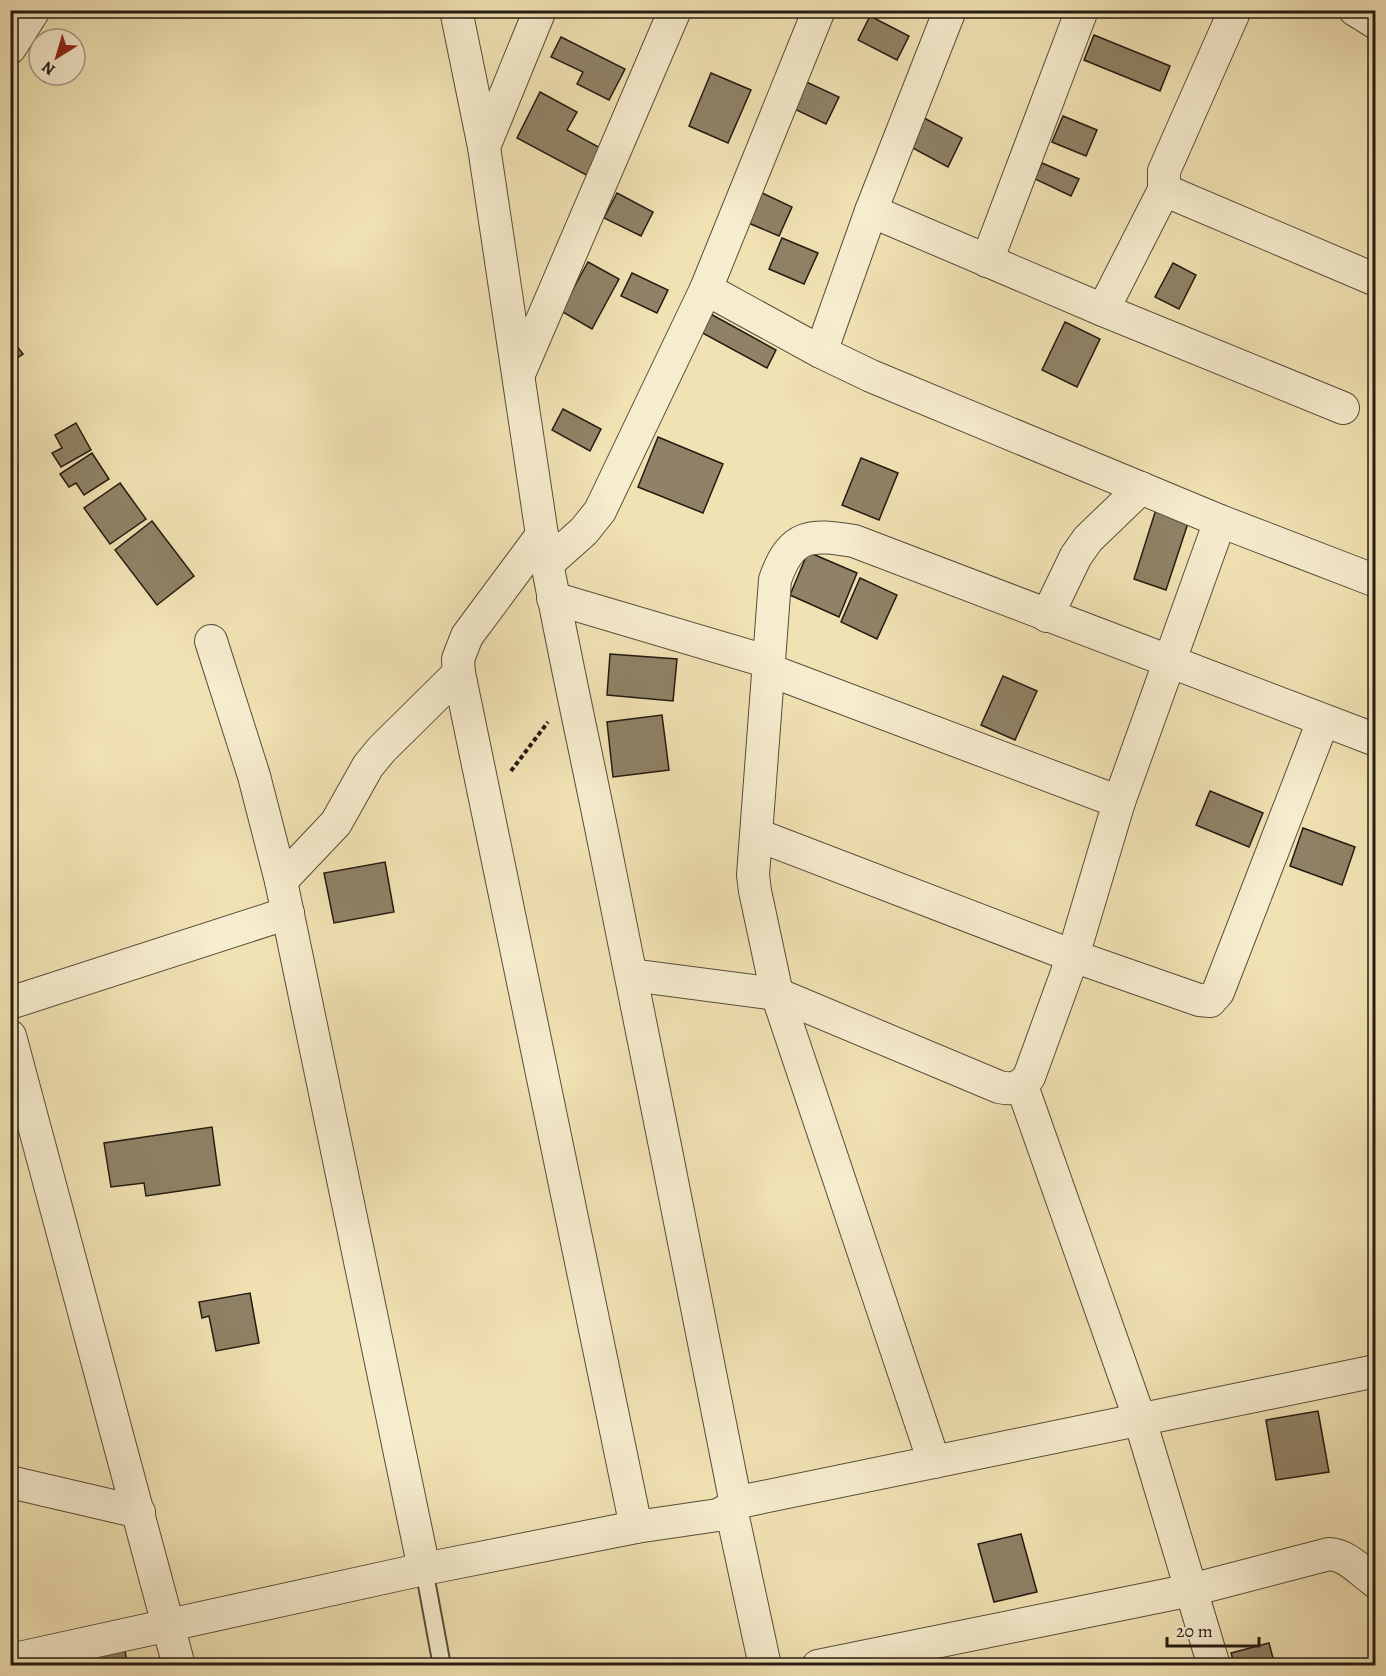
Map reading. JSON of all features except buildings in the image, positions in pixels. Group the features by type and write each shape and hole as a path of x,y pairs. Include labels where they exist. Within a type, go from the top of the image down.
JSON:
{"street":[{"path":"10,48 34,10"},
{"path":"456,10 484,147 544,550 734,1494 732,1506 765,1665"},
{"path":"484,147 540,10"},
{"path":"519,374 675,10"},
{"path":"636,1527 486,805 458,659 461,646 467,636 544,550 584,531 600,511 706,289 819,10"},
{"path":"821,352 871,211 950,10"},
{"path":"987,261 1082,10"},
{"path":"1103,310 1164,190 1164,171 1235,10"},
{"path":"1355,10 1376,23"},
{"path":"1164,190 1376,280"},
{"path":"871,211 1103,310 1342,408"},
{"path":"706,289 821,352 871,376 1221,521 1376,581"},
{"path":"1047,616 1076,556 1088,539 1141,488"},
{"path":"631,975 777,994 999,1087 1011,1089 1022,1086 1029,1077 1073,956 1119,802 1221,521"},
{"path":"934,1462 777,994 755,891 753,875 758,835 775,580 781,562 791,548 807,538 824,536 854,541 1376,740"},
{"path":"553,598 769,666 1119,802"},
{"path":"211,641 254,777 281,881 424,1569"},
{"path":"281,881 336,823 368,766 382,749 459,673"},
{"path":"758,835 1073,956 1199,1000 1210,1001 1218,992 1323,721"},
{"path":"10,1003 288,913"},
{"path":"10,1036 179,1665"},
{"path":"1022,1086 1140,1420 1214,1665"},
{"path":"10,1660 424,1569 636,1527 718,1515 732,1506 1376,1371"},
{"path":"10,1482 139,1512"},
{"path":"818,1665 1191,1590 1329,1554 1337,1554 1344,1558 1376,1582"}],"lane":[{"path":"424,1569 442,1665"}],"path":[{"path":"486,805 573,687"}]}
